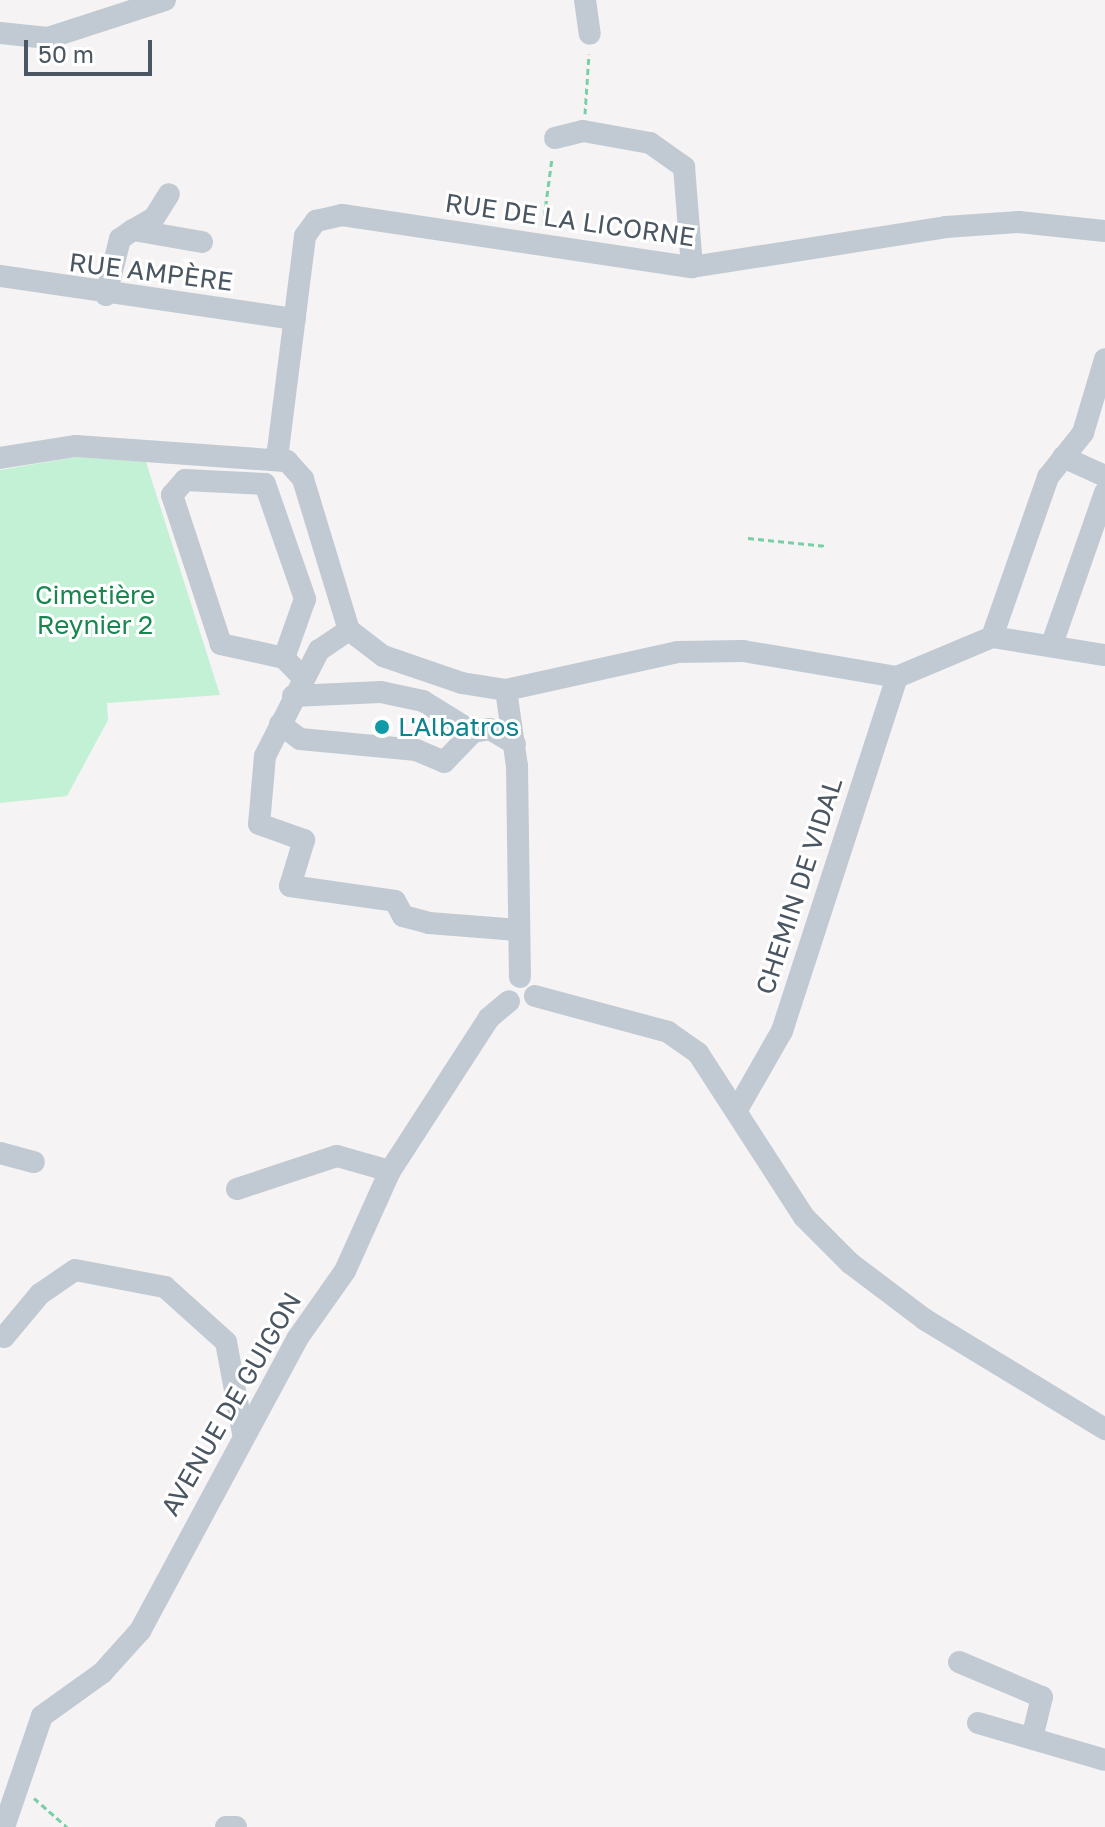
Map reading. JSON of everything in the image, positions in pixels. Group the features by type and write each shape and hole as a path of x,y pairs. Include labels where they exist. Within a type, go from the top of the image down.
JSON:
{"street":[{"path":"0,33 48,38 165,0"},
{"path":"585,0 590,34"},
{"path":"555,138 583,131 650,143 684,167 692,267"},
{"path":"106,295 120,239 154,218 169,194"},
{"name":"RUE DE LA LICORNE","path":"277,458 305,236 316,221 342,215 692,267 946,227 1019,222 1105,231"},
{"path":"133,230 202,242"},
{"name":"RUE AMPÈRE","path":"0,276 106,295 295,319"},
{"path":"992,637 1048,477 1083,433 1105,359"},
{"path":"0,458 76,446 277,458 303,479 349,630 383,656 506,690 678,652 743,651 897,677 924,671 992,637 1052,644 1105,655"},
{"path":"1063,457 1105,476"},
{"path":"284,658 221,644 172,495 185,480 265,484 305,599 284,658 298,687"},
{"path":"1052,644 1105,493"},
{"path":"349,630 319,650 298,687 280,724 257,799 259,824 304,840 290,886 395,901 403,916 429,923 518,930"},
{"name":"CHEMIN DE VIDAL","path":"738,1108 782,1031 897,677"},
{"path":"298,687 381,692 423,701 473,732"},
{"path":"506,690 515,744 520,977"},
{"path":"280,724 300,739 416,750 444,762 473,732 490,729 515,744"},
{"path":"520,977 532,982 535,996 527,1005 509,1001 508,983 520,977"},
{"path":"535,996 668,1032 698,1053 738,1108 804,1217 850,1263 924,1319 1105,1429"},
{"name":"AVENUE DE GUIGON","path":"4,1827 42,1716 102,1673 140,1631 243,1434 345,1271 390,1171 489,1018 509,1001"},
{"path":"0,1153 34,1162"},
{"path":"237,1189 337,1156 390,1171"},
{"path":"4,1337 40,1294 75,1270 165,1287 226,1342 243,1434"},
{"path":"959,1662 1042,1697 1032,1738"},
{"path":"978,1723 1105,1760"},
{"path":"226,1827 236,1827"}],"path":[{"path":"583,131 590,34"},
{"path":"540,246 555,138"},
{"path":"748,538 827,546"},
{"path":"19,1785 67,1827"}],"green space":[{"name":"Cimetière Reynier 2","path":"77,457 146,462 220,695 107,703 108,720 67,796 0,803 0,470"}],"place":[{"name":"L'Albatros","path":"382,727"}]}
